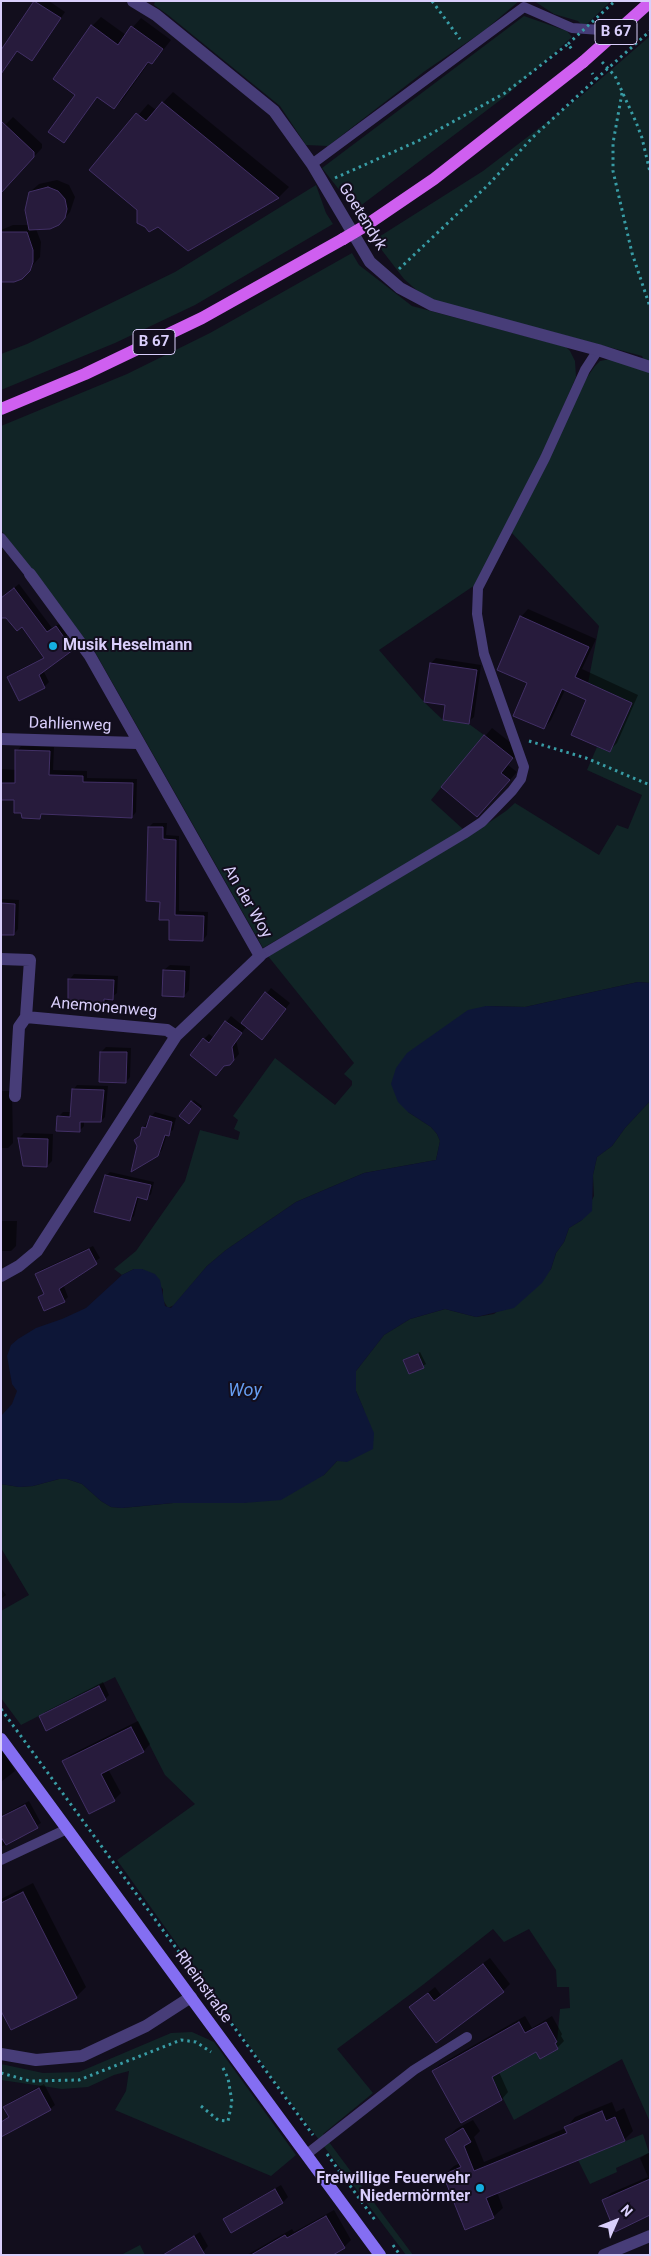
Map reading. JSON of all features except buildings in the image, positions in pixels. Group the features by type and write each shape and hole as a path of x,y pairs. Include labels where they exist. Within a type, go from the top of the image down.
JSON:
{"main road":[{"name":"B 67","path":"1,408 85,374 202,318 365,226 450,167 583,62 650,2"},
{"name":"Rheinstraße","path":"1,1739 380,2255"}],"street":[{"name":"Goetendyk","path":"133,1 156,16 274,111 312,164 370,262 416,298 432,305 598,350 650,367"},
{"name":"An der Woy","path":"1,1276 19,1266 37,1251 176,1036 260,956 90,656 30,574"},
{"name":"Dahlienweg","path":"1,739 138,743"},
{"name":"Anemonenweg","path":"1,959 30,960 26,1017 19,1027 15,1096"},
{"name":"Anemonenweg","path":"26,1017 168,1030 176,1036"},
{"path":"1,2054 36,2060 82,2056 146,2026 191,1998"},
{"path":"604,2255 650,2236"}],"lane":[{"path":"312,164 466,48 488,35 524,7 572,28 615,31 650,10"},
{"path":"260,956 482,822 521,779 524,767 484,654 477,614 478,588 545,458 585,370 598,350"},
{"name":"An der Woy","path":"1,538 30,574"},
{"path":"1,1860 67,1829"},
{"path":"307,2154 321,2145 414,2070 467,2037"}],"path":[{"path":"432,1 466,48"},
{"path":"323,184 418,141 505,93 568,44 615,1"},
{"path":"572,28 584,42"},
{"path":"389,278 488,185 533,137 650,31"},
{"path":"596,55 615,76 642,138 650,172"},
{"path":"622,93 612,143 613,171 632,253 650,307"},
{"path":"514,737 586,758 650,785"},
{"path":"1,1709 244,2037 376,2222"},
{"path":"215,2056 244,2037"},
{"path":"1,2073 30,2081 79,2080 181,2040 189,2040 203,2045 215,2056 228,2078 231,2090 232,2102 228,2121 218,2120 201,2106"},
{"path":"388,2238 400,2255"}],"green space":[{"path":"155,1 519,1 485,30 425,71 328,146 306,145 280,106 154,5"},
{"path":"534,1 611,1 584,27 578,21 554,14"},
{"path":"524,16 567,31 572,37 507,95 355,210 322,168"},
{"path":"650,36 650,983 638,982 525,1007 486,1006 408,1112 431,1127 437,1134 440,1141 436,1160 364,1173 296,1202 226,1250 207,1266 174,1305 168,1308 163,1300 163,1289 142,1269 134,1269 122,1275 114,1269 136,1251 185,1181 200,1130 238,1140 240,1132 234,1129 238,1120 233,1116 275,1058 335,1105 352,1085 352,1081 344,1074 354,1063 268,956 469,836 515,803 599,855 617,825 628,829 642,795 587,770 597,747 610,752 632,703 588,683 599,626 511,532 585,380 595,366 600,361 610,359 649,371 642,356 436,301 421,294 404,279 374,240 483,171 581,96"},
{"path":"316,185 326,213 333,224 195,305 115,343 1,390 1,354 27,344 175,272"},
{"path":"352,253 359,265 412,306 566,347 575,361 576,377 541,458 475,585 379,650 424,702 443,720 469,724 484,735 431,800 464,830 263,948 95,652 1,530 1,426 127,374 210,333"},
{"path":"650,1101 650,2122 622,2059 514,2120 492,2077 536,2052 540,2059 558,2049 555,2043 557,2041 560,2009 570,2008 569,1987 557,1987 556,1970 529,1929 504,1942 493,1929 424,1984 337,2049 373,2093 323,2134 413,2255 406,2255 279,2087 117,1860 195,1804 165,1775 115,1677 21,1725 1,1698 1,1611 29,1595 1,1548 1,1484 19,1487 33,1486 59,1479 67,1479 82,1484 101,1501 111,1507 122,1508 173,1503 244,1503 324,1475 337,1461 364,1410 356,1391 356,1371 384,1335 410,1319 445,1309 476,1317 494,1314 551,1269 556,1253 564,1242 569,1228 582,1220 594,1196 593,1175 597,1157 612,1146 625,1128","holes":["417,1354 424,1368 410,1374 403,1360"]},
{"path":"192,2032 214,2042 296,2155 271,2176 115,2110 126,2091 129,2071 114,2075 88,2087 62,2089 1,2080 1,2064 43,2073 79,2072 171,2033"},
{"path":"643,2134 649,2153 616,2168 617,2172 590,2184 578,2160"},
{"path":"140,2245 145,2255 121,2255"}],"water":[{"name":"Woy","path":"638,982 650,983 650,1101 625,1128 612,1146 597,1157 593,1175 592,1211 569,1228 564,1242 556,1253 551,1269 542,1283 514,1308 476,1317 445,1309 410,1319 384,1335 356,1371 356,1391 374,1433 373,1449 347,1462 337,1461 324,1475 281,1500 244,1503 173,1503 122,1508 111,1507 101,1501 82,1484 67,1479 59,1479 33,1486 19,1487 1,1484 1,1416 12,1404 17,1391 12,1384 7,1356 11,1345 18,1339 36,1328 86,1308 122,1275 134,1269 142,1269 155,1274 160,1280 165,1306 171,1308 207,1266 226,1250 296,1202 364,1173 436,1160 440,1141 437,1134 431,1127 408,1112 398,1102 391,1084 396,1068 407,1053 468,1010 486,1006 525,1007"}],"place":[{"name":"Musik Heselmann","path":"53,646"},
{"name":"Freiwillige Feuerwehr Niedermörmter","path":"480,2188"}]}
